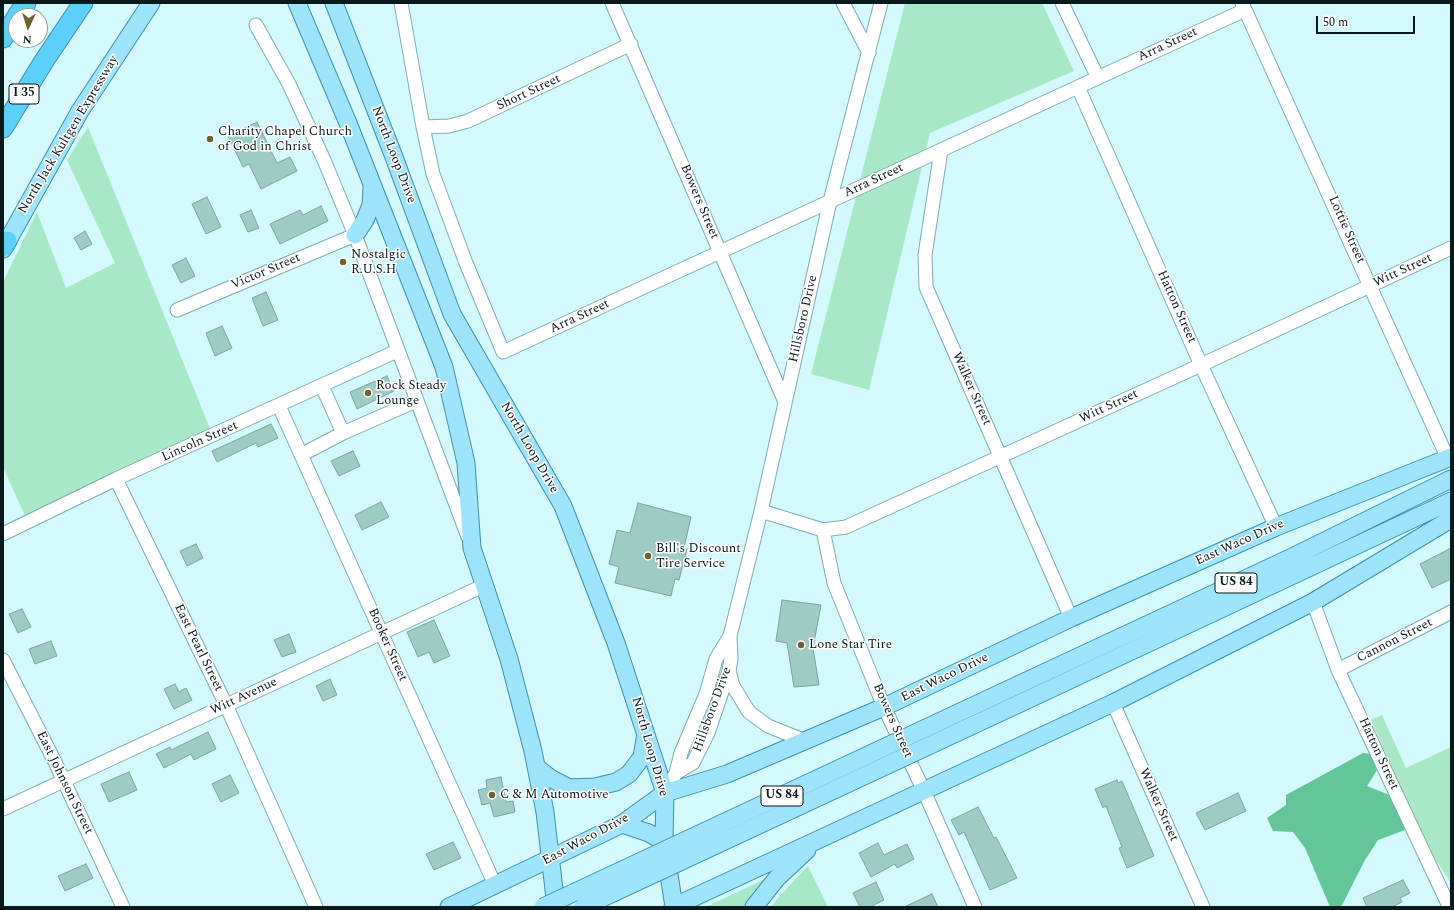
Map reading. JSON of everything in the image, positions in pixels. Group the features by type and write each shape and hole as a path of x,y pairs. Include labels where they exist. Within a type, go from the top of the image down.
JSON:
{"highway":[{"path":"3,17 14,3"},
{"name":"I 35","path":"3,128 83,3"}],"main road":[{"name":"North Jack Kultgen Expressway","path":"4,245 80,111 151,3"},
{"path":"297,3 372,185 444,367 466,463 472,548 509,659 522,706 545,812 556,907"},
{"name":"North Loop Drive","path":"334,3 394,157 452,314 563,506 616,643 664,793 664,842 673,907"},
{"path":"355,235 365,220 371,204 372,185"},
{"name":"East Waco Drive","path":"449,907 551,860 622,824 664,793 727,774 803,740 884,707 1071,618 1276,527 1449,458"},
{"name":"US 84","path":"543,907 1288,559 1451,479"},
{"name":"US 84","path":"584,907 1451,502"},
{"path":"673,907 1113,703 1313,602 1450,520"},
{"path":"536,767 550,778 569,788 595,787 616,782 629,774 642,757 646,733"},
{"path":"622,824 649,833 664,842"},
{"path":"754,907 777,878 820,838"}],"street":[{"path":"401,3 422,127"},
{"name":"Bowers Street","path":"612,3 785,402"},
{"path":"843,3 869,53"},
{"name":"Hillsboro Drive","path":"676,773 694,763 708,733 729,671 731,659 730,636 761,511 830,202 881,3"},
{"path":"1062,3 1098,78"},
{"name":"Arra Street","path":"422,127 433,174 466,263 503,352 1098,78 1244,6"},
{"name":"Lottie Street","path":"1244,6 1449,458"},
{"path":"256,25 292,91 324,160 355,235 397,351 472,548"},
{"name":"Short Street","path":"422,127 449,126 468,122 631,44"},
{"name":"Hatton Street","path":"1078,87 1201,365 1276,527"},
{"name":"Walker Street","path":"941,150 925,255 926,287 1071,618"},
{"name":"Victor Street","path":"177,310 355,235"},
{"name":"Witt Street","path":"761,511 823,530 846,527 1201,365 1451,248"},
{"name":"Lincoln Street","path":"3,534 116,479 397,351"},
{"path":"322,386 343,433"},
{"path":"301,455 343,433 416,401"},
{"name":"Booker Street","path":"279,406 495,885"},
{"name":"East Pearl Street","path":"116,479 226,705 316,907"},
{"name":"Bowers Street","path":"823,530 834,583 884,707 924,791 975,907"},
{"name":"Witt Avenue","path":"3,809 485,585"},
{"name":"Hatton Street","path":"1313,602 1338,670 1447,905"},
{"name":"Cannon Street","path":"1338,670 1451,612"},
{"name":"Hillsboro Drive","path":"664,793 676,773 681,753 706,694 716,659 730,636"},
{"name":"East Johnson Street","path":"3,660 123,907"},
{"path":"729,671 733,686 749,712 768,726 803,740"},
{"name":"Walker Street","path":"1113,703 1203,907"}],"green space":[{"path":"905,3 1042,3 1074,71 930,133 869,390 811,374"},
{"path":"88,127 211,431 25,516 3,467 3,282 37,212 66,288 115,263 67,160"},
{"path":"1382,715 1406,768 1451,747 1451,883 1426,845 1371,720"},
{"path":"1363,753 1372,754 1379,767 1367,786 1392,796 1405,830 1378,840 1365,860 1342,905 1340,907 1330,907 1305,848 1293,832 1273,831 1267,818 1286,805 1286,795"},
{"path":"808,866 828,907 771,907 776,900"},
{"path":"767,878 749,907 706,907"}],"building":[{"path":"257,122 277,163 290,157 297,171 261,189 249,164 243,167 228,136"},
{"path":"207,197 221,227 206,234 192,204"},
{"path":"321,206 328,221 280,244 270,224 300,210 303,215"},
{"path":"251,210 259,228 248,232 240,215"},
{"path":"85,231 92,244 81,250 74,238"},
{"path":"186,258 195,276 181,283 172,265"},
{"path":"266,292 278,320 263,326 252,298"},
{"path":"222,326 232,348 215,356 206,333"},
{"name":"Rock Steady Lounge","path":"387,376 394,391 357,409 350,392"},
{"path":"271,424 278,438 258,447 256,443 217,462 212,451"},
{"path":"353,451 360,466 339,476 331,461"},
{"path":"381,502 389,517 362,530 355,515"},
{"name":"Bill's Discount Tire Service","path":"638,503 691,517 684,548 687,549 679,580 675,579 671,596 615,583 619,567 609,564 617,530 630,533"},
{"path":"196,544 203,558 187,566 180,551"},
{"path":"1451,548 1451,579 1432,588 1420,564"},
{"name":"Lone Star Tire","path":"782,600 821,605 813,648 819,685 794,687 787,643 776,641"},
{"path":"22,609 31,627 18,633 9,614"},
{"path":"434,620 450,656 434,663 429,652 418,657 407,632"},
{"path":"289,634 296,652 282,657 274,640"},
{"path":"51,641 57,656 35,664 29,649"},
{"path":"330,679 337,695 323,701 316,686"},
{"path":"175,684 179,692 186,688 192,700 174,709 164,689"},
{"path":"208,732 216,749 194,760 191,754 164,768 156,754 170,747 171,750"},
{"path":"129,772 137,790 109,802 101,784"},
{"path":"230,775 239,793 221,802 212,784"},
{"name":"C & M Automotive","path":"501,777 506,802 513,801 515,812 494,817 490,803 482,805 478,790 487,788 486,780"},
{"path":"1117,780 1118,783 1122,781 1154,856 1127,868 1119,848 1122,847 1106,806 1103,808 1095,789"},
{"path":"1238,793 1246,811 1205,830 1196,813"},
{"path":"978,807 994,838 996,837 1017,878 990,890 964,832 959,835 951,820"},
{"path":"453,842 461,858 434,870 426,854"},
{"path":"878,843 884,855 907,844 914,859 897,868 895,864 871,877 859,853"},
{"path":"86,864 93,878 65,891 58,876"},
{"path":"1403,880 1410,893 1400,898 1402,902 1392,907 1367,907 1363,898"},
{"path":"876,882 884,900 870,907 860,907 853,893"},
{"path":"932,894 938,907 904,907"}],"place":[{"name":"Charity Chapel Church of God in Christ","path":"210,139"},
{"name":"Nostalgic R.U.S.H","path":"343,262"},
{"name":"Rock Steady Lounge","path":"368,393"},
{"name":"Bill's Discount Tire Service","path":"648,556"},
{"name":"Lone Star Tire","path":"801,645"},
{"name":"C & M Automotive","path":"492,795"}]}
